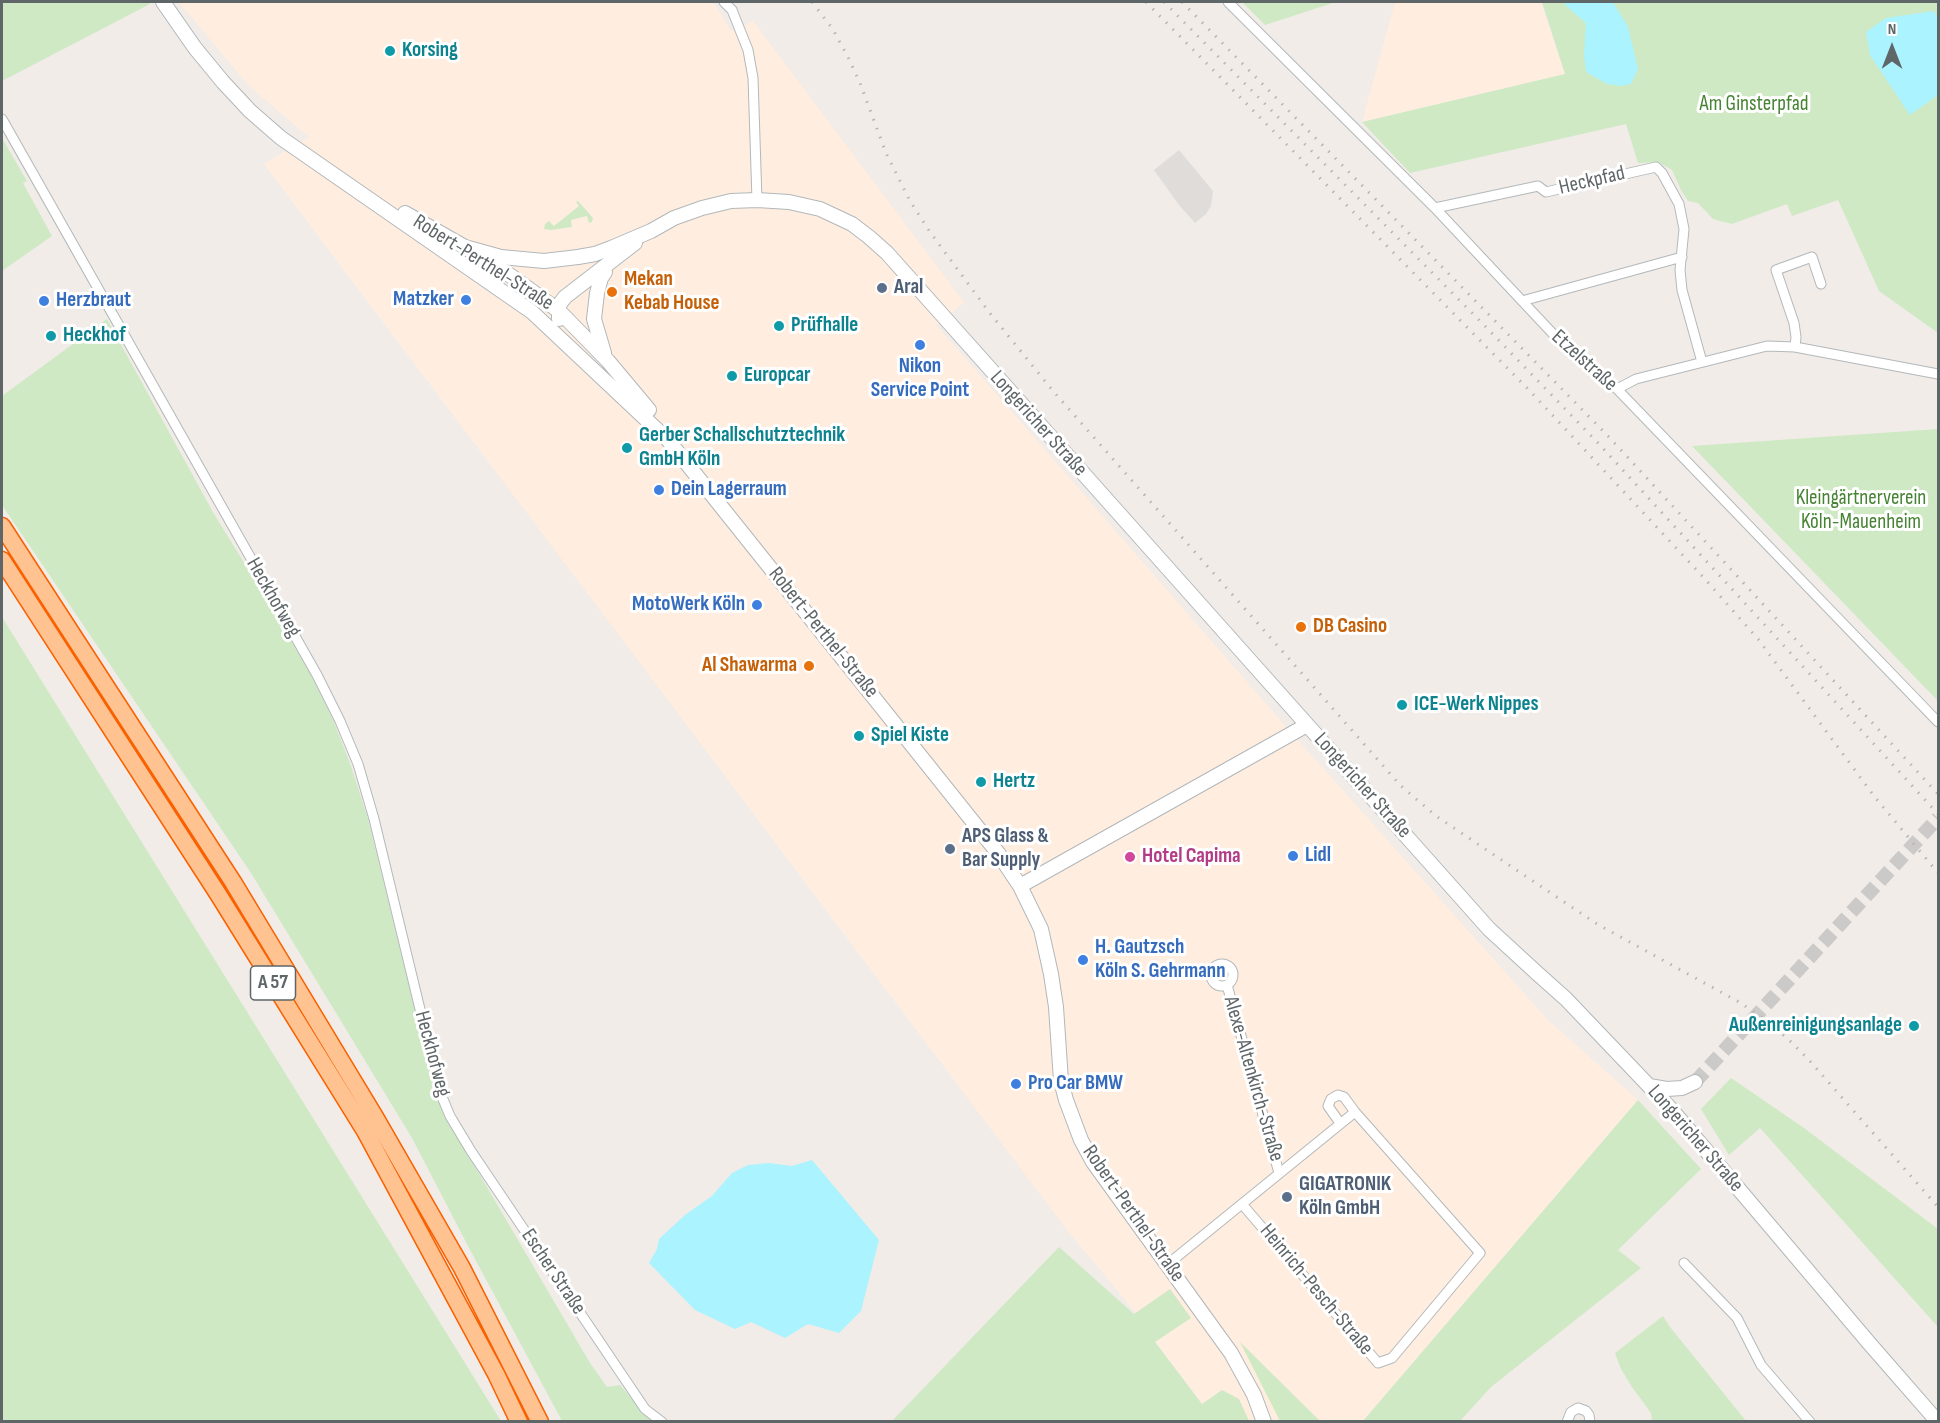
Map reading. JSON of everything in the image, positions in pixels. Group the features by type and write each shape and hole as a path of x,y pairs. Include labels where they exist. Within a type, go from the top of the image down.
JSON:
{"highway":[{"name":"A 57","path":"2,526 233,882 369,1106 462,1268 540,1422"},
{"name":"A 57","path":"2,560 218,894 365,1131 496,1374 519,1422"}],"street":[{"name":"Robert-Perthel-Straße","path":"163,2 195,48 250,111 281,138 532,312 668,440"},
{"path":"724,2 732,10 748,50 753,78 757,200"},
{"name":"Etzelstraße","path":"1228,2 1435,208 1555,336 1617,389 1938,722"},
{"name":"Heckhofweg","path":"2,118 317,675 340,721 358,764 374,819 440,1092 450,1116"},
{"name":"Heckpfad","path":"1435,208 1538,186 1546,192 1656,167 1662,172 1679,204 1684,229 1680,270 1682,290 1702,362"},
{"name":"Robert-Perthel-Straße","path":"323,168 465,247 511,276 559,311 608,361 648,409 668,440 998,853 1020,886 1041,929 1047,950 1056,1007 1061,1081 1075,1125 1093,1162 1242,1369 1264,1422"},
{"name":"Longericher Straße","path":"465,247 501,257 544,261 595,254 651,231 674,218 731,201 789,202 820,209 852,224 886,254 1489,928 1566,999 1671,1109 1938,1422"},
{"name":"Longericher Straße","path":"559,311 651,231"},
{"path":"1795,347 1794,323 1776,270 1812,256 1821,284"},
{"path":"1522,301 1682,257"},
{"path":"608,361 601,347 594,319 601,278 609,266"},
{"path":"532,312 547,315 559,311 559,329 565,342"},
{"path":"1617,389 1636,379 1767,346 1795,347 1938,374"},
{"path":"1020,886 1307,725"},
{"name":"Alexe-Altenkirch-Straße","path":"1227,985 1280,1173"},
{"path":"1649,1086 1667,1089 1682,1088 1695,1082 1671,1109"},
{"path":"1168,1264 1355,1112 1344,1097 1338,1095 1329,1102 1329,1110 1340,1124"},
{"name":"Heinrich-Pesch-Straße","path":"1242,1204 1378,1363 1392,1359 1480,1253 1355,1112"},
{"name":"Escher Straße","path":"450,1116 471,1151 645,1409 662,1422"},
{"path":"1684,1263 1737,1318 1761,1365 1810,1422"},
{"path":"1567,1422 1571,1412 1578,1408 1586,1410 1590,1422"}],"shaded area":[{"path":"179,2 713,2 731,31 753,21 964,302 937,326 1281,721 1548,1020 1638,1100 1363,1421 1320,1421 1242,1344 1280,1421 1249,1421 1239,1399 1222,1390 1202,1404 1155,1341 1191,1318 1170,1289 1136,1313 1067,1230 264,164 309,137 249,86"},
{"path":"1395,2 1541,2 1565,74 1362,122"},
{"path":"1179,150 1213,191 1211,206 1206,214 1195,223 1154,170"}],"green space":[{"path":"2,2 148,2 150,4 2,81"},
{"path":"1242,2 1336,2 1265,25"},
{"name":"Am Ginsterpfad","path":"1542,2 1938,2 1938,333 1879,291 1838,200 1792,216 1787,204 1732,224 1713,219 1698,203 1688,201 1672,170 1658,162 1638,163 1626,124 1410,173 1362,122 1565,74"},
{"path":"2,138 27,181 23,183 52,236 2,271"},
{"path":"578,201 593,218 592,222 589,223 587,216 571,220 572,227 544,229 545,224 549,221 554,226 579,206 576,202"},
{"path":"107,319 214,514 311,675 334,722 368,819 435,1092 446,1117 590,1363 607,1387 620,1385 651,1421 562,1421 412,1138 251,873 2,505 2,396"},
{"name":"Kleingärtnerverein Köln-Mauenheim","path":"1938,429 1938,701 1692,446"},
{"path":"2,617 501,1421 2,1421"},
{"path":"1731,1078 1804,1128 1938,1229 1938,1327 1760,1128 1729,1155 1701,1109"},
{"path":"1638,1100 1701,1169 1618,1250 1641,1268 1491,1387 1460,1421 1363,1421"},
{"path":"1059,1247 1134,1314 1170,1289 1191,1318 1155,1342 1202,1404 1222,1390 1239,1399 1249,1421 892,1421"},
{"path":"1663,1316 1746,1421 1652,1421 1651,1413 1621,1369 1615,1353"},
{"path":"1240,1342 1320,1421 1280,1421"}],"water":[{"path":"1566,2 1613,2 1628,27 1638,69 1631,84 1621,86 1607,84 1586,72 1584,55 1586,23 1565,5"},
{"path":"1934,11 1938,20 1938,95 1910,115 1870,55 1866,32 1886,18"},
{"path":"812,1160 879,1240 861,1311 839,1333 808,1324 785,1338 751,1322 735,1329 695,1310 649,1263 657,1249 659,1239 685,1215 712,1196 732,1173 748,1165 769,1163 792,1166"}],"tunnel":[{"path":"1695,1082 1938,818"}],"railway":[{"path":"812,2 832,28 848,57 886,153 910,201 989,312 1053,391 1401,786 1436,816 1597,924 1739,1002 1766,1020 1809,1060 1938,1207"},
{"path":"1146,2 1529,390 1705,579 1758,639 1874,796 1938,873"},
{"path":"1164,2 1599,444 1938,814"},
{"path":"1182,2 1608,436 1938,794"}],"place":[{"name":"Korsing","path":"390,51"},
{"name":"Aral","path":"882,288"},
{"name":"Mekan Kebab House","path":"612,292"},
{"name":"Matzker","path":"466,300"},
{"name":"Herzbraut","path":"44,301"},
{"name":"Prüfhalle","path":"779,326"},
{"name":"Heckhof","path":"51,336"},
{"name":"Nikon Service Point","path":"920,345"},
{"name":"Europcar","path":"732,376"},
{"name":"Gerber Schallschutztechnik GmbH Köln","path":"627,448"},
{"name":"Dein Lagerraum","path":"659,490"},
{"name":"MotoWerk Köln","path":"757,605"},
{"name":"DB Casino","path":"1301,627"},
{"name":"Al Shawarma","path":"809,666"},
{"name":"ICE-Werk Nippes","path":"1402,705"},
{"name":"Spiel Kiste","path":"859,736"},
{"name":"Hertz","path":"981,782"},
{"name":"APS Glass & Bar Supply","path":"950,849"},
{"name":"Lidl","path":"1293,856"},
{"name":"Hotel Capima","path":"1130,857"},
{"name":"H. Gautzsch Köln S. Gehrmann","path":"1083,960"},
{"name":"Außenreinigungsanlage","path":"1914,1026"},
{"name":"Pro Car BMW","path":"1016,1084"},
{"name":"GIGATRONIK Köln GmbH","path":"1287,1197"}]}
